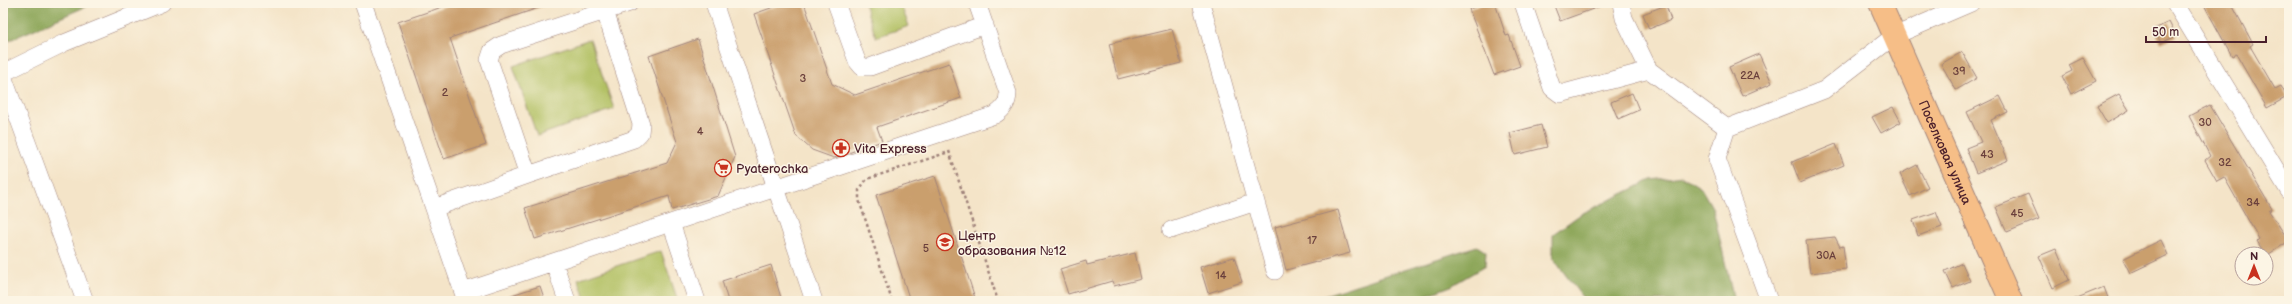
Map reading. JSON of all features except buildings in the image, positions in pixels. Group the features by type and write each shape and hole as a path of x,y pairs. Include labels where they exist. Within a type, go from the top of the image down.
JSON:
{"main road":[{"name":"Поселковая улица","path":"1880,3 2011,301"}],"street":[{"path":"85,301 3,75 64,43 162,3"},
{"path":"363,3 464,297 554,262 995,115 1008,100 1006,83 977,3"},
{"path":"528,175 489,60 492,51 501,45 630,3"},
{"path":"714,3 814,301"},
{"path":"836,3 856,62 862,67 870,67 985,25"},
{"path":"1201,3 1275,270"},
{"path":"1523,3 1552,88 1560,94 1649,70"},
{"path":"1621,3 1624,18 1649,70 1726,128"},
{"path":"1726,128 1824,90 1894,36 1970,3"},
{"path":"2175,3 2289,190"},
{"path":"434,208 634,139 640,133 641,124 605,11"},
{"path":"1726,128 1717,159 1769,301"},
{"path":"1171,230 1256,202"},
{"path":"671,223 697,301"},
{"path":"554,262 567,301"}],"path":[{"path":"942,132 998,301"},
{"path":"892,301 859,200 859,190 867,179 949,152"}],"green space":[{"path":"3,3 94,3 3,43"},
{"path":"864,3 900,3 909,26 876,37"},
{"path":"590,39 614,109 537,136 513,66"},
{"path":"1682,176 1701,188 1713,209 1734,301 1585,301 1553,258 1553,234 1581,214 1651,180"},
{"path":"1477,246 1486,252 1485,266 1451,286 1410,301 1306,301"},
{"path":"661,251 678,301 586,301 578,279"}],"place":[{"name":"Vita Express","path":"841,148"},
{"name":"Pyaterochka","path":"723,168"},
{"name":"Центр образования №12","path":"945,242"}]}
